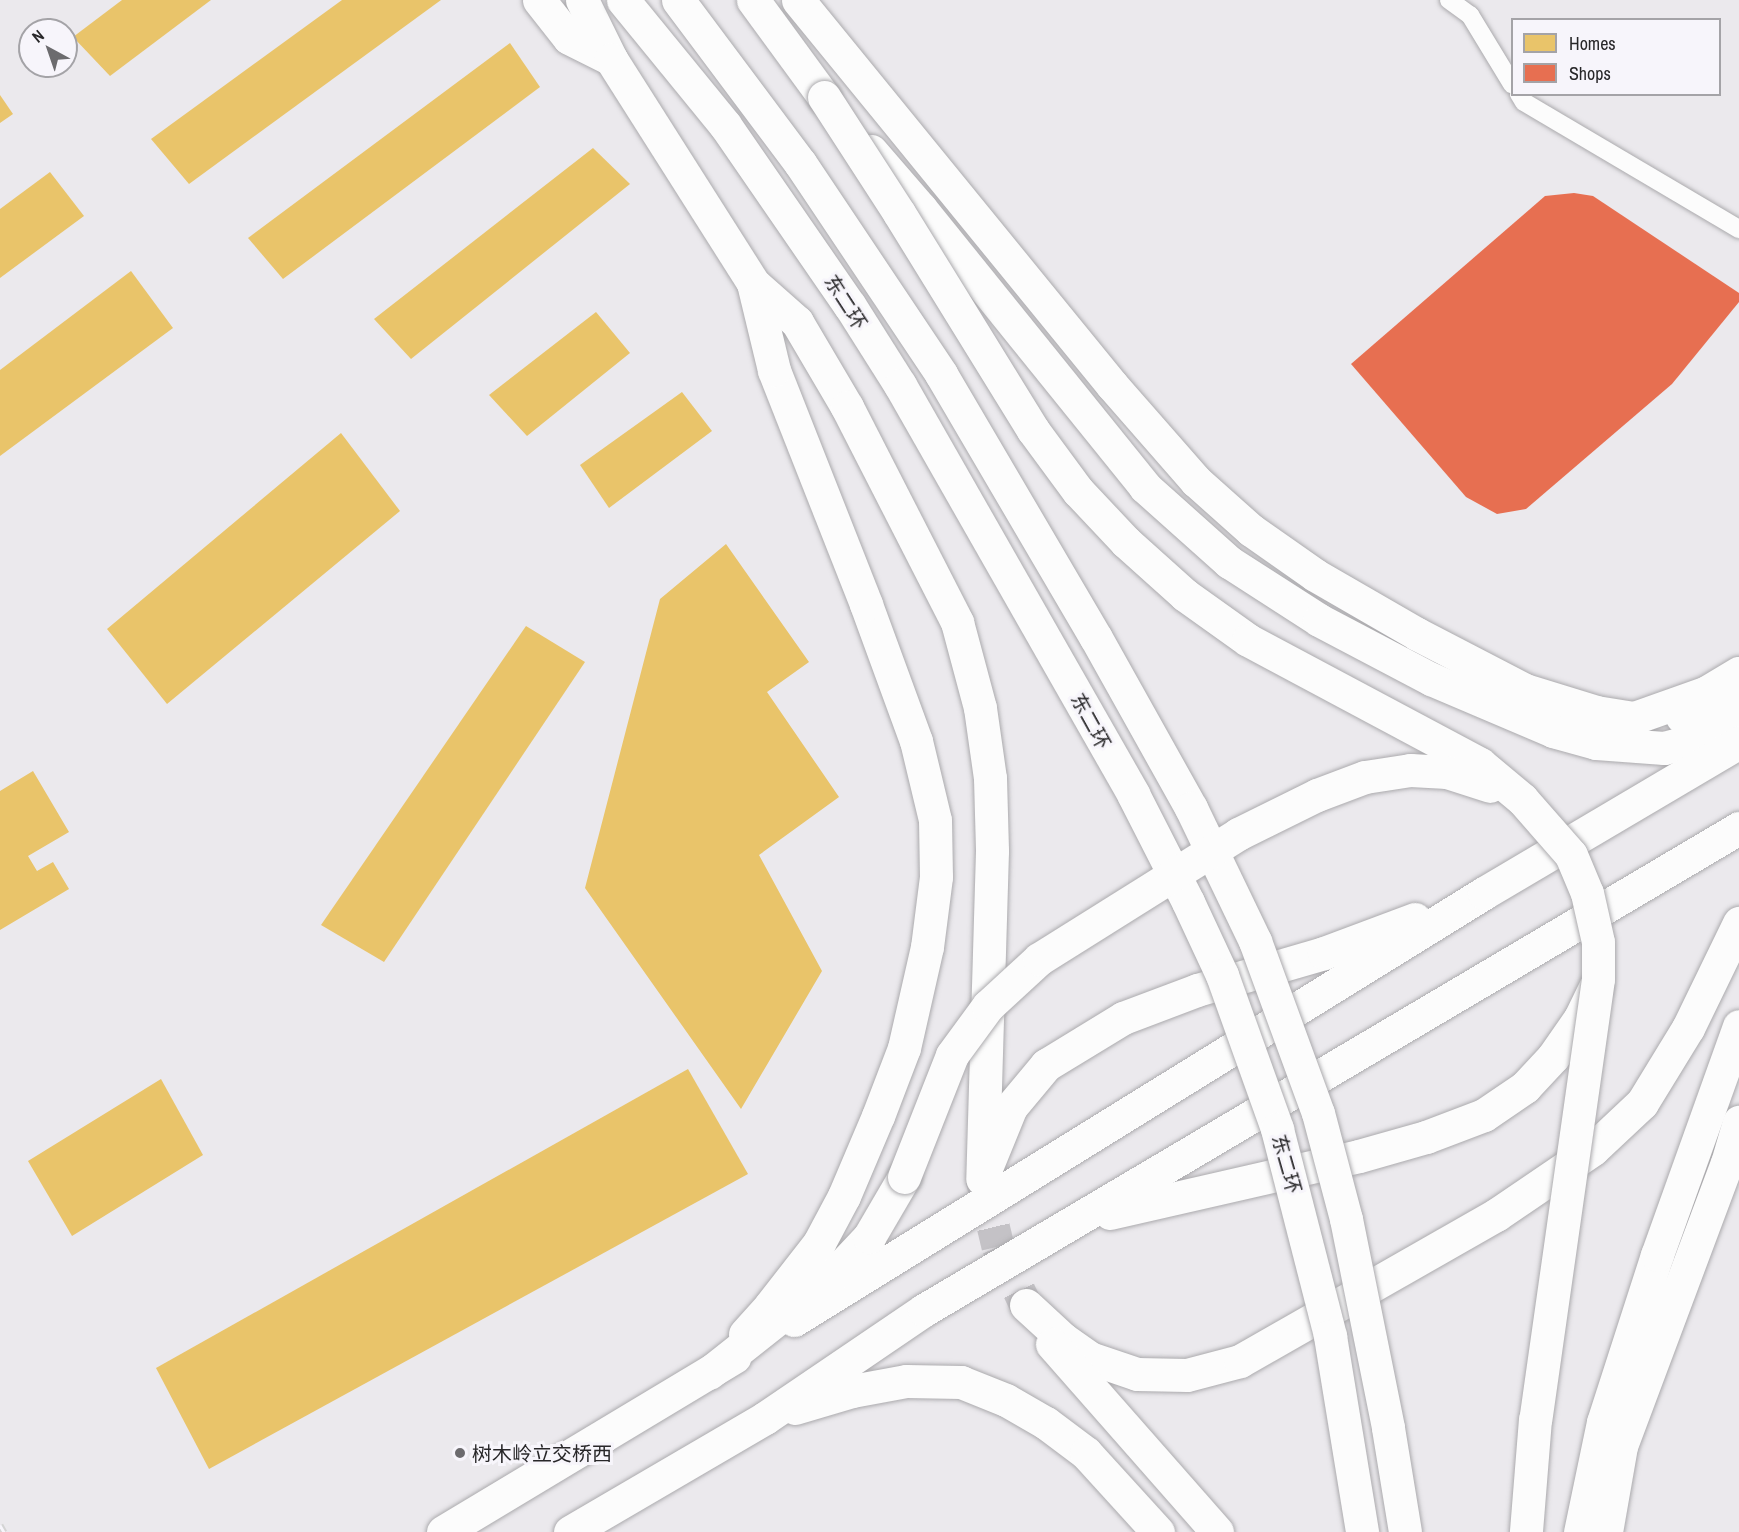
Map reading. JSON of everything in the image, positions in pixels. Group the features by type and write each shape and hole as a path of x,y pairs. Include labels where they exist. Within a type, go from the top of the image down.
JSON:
{"main road":[{"path":"539,0 569,38 611,59"},
{"path":"582,0 611,59 753,283 797,322 848,407 957,622 980,708 990,778 992,851 982,1179 1011,1107 1046,1065 1123,1018 1197,990 1324,953 1484,893"},
{"name":"东二环","path":"623,0 725,125 850,306 894,375 1132,794 1188,902 1222,975 1248,1041 1283,1150 1330,1336 1362,1532"},
{"name":"东二环","path":"678,0 801,162 940,374 1191,808 1246,921 1318,1113 1346,1219 1388,1428 1406,1532"},
{"path":"753,0 824,97 899,213 1033,430 1078,490 1126,542 1185,595 1248,640 1480,764 1522,799 1571,855 1587,893 1598,942 1598,980 1535,1419 1526,1532"},
{"path":"798,0 1112,385 1196,481 1251,530 1315,575 1417,634 1525,690 1596,712 1634,718 1685,717 1739,705"},
{"path":"824,97 921,209 1145,487 1229,562 1319,620 1431,679 1553,731 1596,743 1664,747 1739,729"},
{"path":"709,1373 770,1306 819,1243 844,1196 904,1048 927,947 936,877 935,820 908,720 866,604 774,370 753,283"},
{"path":"1634,718 1707,692 1739,673"},
{"path":"443,1532 709,1373 1484,893 1739,742"},
{"path":"709,1373 835,1273 869,1237 904,1177 952,1055 988,1006 1039,959 1124,903 1238,834 1317,795 1365,777 1410,770 1447,772 1479,781 1522,799"},
{"path":"570,1532 765,1418 924,1310 1739,828"},
{"path":"1217,1532 1060,1356 1026,1305 1063,1339 1090,1358 1137,1374 1187,1375 1249,1356 1496,1215 1593,1149 1641,1103 1688,1028 1739,923"},
{"path":"1076,1221 1359,1156 1426,1137 1484,1115 1525,1087 1552,1057 1580,1018 1598,980"},
{"path":"1580,1532 1603,1422 1657,1255 1739,1026"},
{"path":"1606,1532 1621,1446 1727,1163 1739,1122"},
{"path":"765,1418 852,1391 906,1381 961,1382 1006,1400 1046,1423 1078,1447 1158,1532"}],"lane":[{"path":"1449,0 1470,15 1511,82"},
{"path":"1520,96 1524,102 1739,230"}],"building: Homes":[{"path":"122,0 211,0 110,76 78,42 78,33"},
{"path":"342,0 441,0 189,184 151,139"},
{"path":"510,43 540,87 283,279 248,238"},
{"path":"0,95 13,114 0,123"},
{"path":"593,148 630,184 411,359 374,319"},
{"path":"50,172 84,216 0,278 0,209"},
{"path":"131,271 173,328 0,456 0,370"},
{"path":"596,312 630,353 527,436 489,395"},
{"path":"682,392 712,431 609,508 580,465"},
{"path":"341,433 400,511 167,704 107,629"},
{"path":"726,544 809,662 767,692 839,797 759,855 822,971 741,1109 585,888 660,599"},
{"path":"526,626 585,662 384,962 321,925"},
{"path":"33,771 69,832 28,856 37,871 53,862 69,889 0,930 0,791"},
{"path":"688,1069 748,1174 209,1469 156,1368"},
{"path":"161,1079 203,1155 72,1236 28,1161"}],"building: Shops":[{"path":"1574,193 1593,196 1739,293 1739,302 1672,384 1526,509 1497,514 1466,497 1351,364 1545,196"}],"tunnel":[{"path":"982,1179 998,1246 1026,1305"}],"railway":[{"path":"0,1525 4,1532"}],"place":[{"name":"树木岭立交桥西","path":"460,1453"}]}
